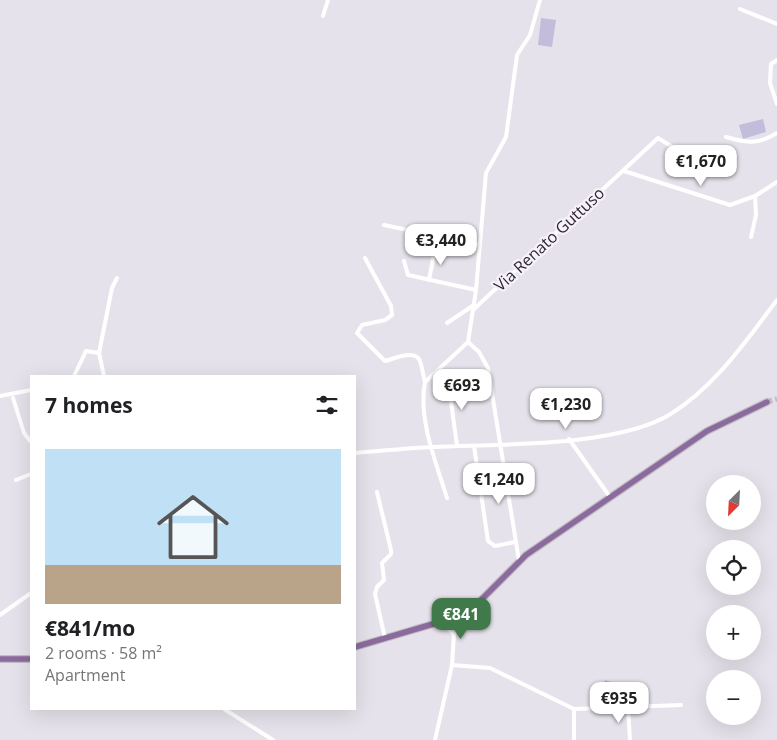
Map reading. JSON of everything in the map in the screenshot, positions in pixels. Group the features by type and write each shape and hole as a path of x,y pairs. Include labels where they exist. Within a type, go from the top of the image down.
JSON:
{"main road":[{"path":"356,647 450,619 471,610 519,561 610,497 707,431 767,402"},
{"path":"0,660 30,659"}],"street":[{"path":"323,16 328,0"},
{"path":"424,382 468,342 476,290 486,173 506,137 517,55 530,35 540,0"},
{"path":"740,9 777,24"},
{"path":"777,60 771,64 770,83 777,104"},
{"path":"726,137 754,143 766,140 777,133"},
{"name":"Via Renato Guttuso","path":"447,323 474,307 658,138 674,148"},
{"path":"624,171 725,205 742,203 777,182"},
{"path":"751,237 756,215 755,196"},
{"path":"384,225 480,245"},
{"path":"429,280 435,249"},
{"path":"365,258 391,306 392,316 385,320 362,325 357,333 384,361 406,355 415,356 419,359 424,382 423,404 432,447 447,498"},
{"path":"404,260 408,275 476,290"},
{"path":"104,375 99,354 112,288 117,278"},
{"path":"356,453 569,439 624,432 648,424 668,415 701,391 750,336 777,300"},
{"path":"468,342 479,352 488,368 519,561"},
{"path":"74,375 86,351 99,354"},
{"path":"448,379 457,446"},
{"path":"0,396 30,390"},
{"path":"13,398 24,433 30,441"},
{"path":"569,439 610,497"},
{"path":"474,446 488,541 495,546 515,542"},
{"path":"16,480 30,474"},
{"path":"377,492 392,550 382,563 384,580 377,587 375,594 385,638"},
{"path":"0,615 30,594"},
{"path":"454,632 471,610"},
{"path":"435,740 452,666 454,632 450,619"},
{"path":"437,623 446,626 454,632"},
{"path":"452,666 490,668 574,709 681,704"},
{"path":"628,707 630,740"},
{"path":"574,709 574,740"},
{"path":"226,710 273,740"}],"shaded area":[{"path":"541,18 556,20 552,47 538,45"},
{"path":"763,119 766,132 743,139 739,125"},
{"path":"605,680 623,686 619,697 601,692"}],"tunnel":[{"path":"767,402 777,399"}]}
